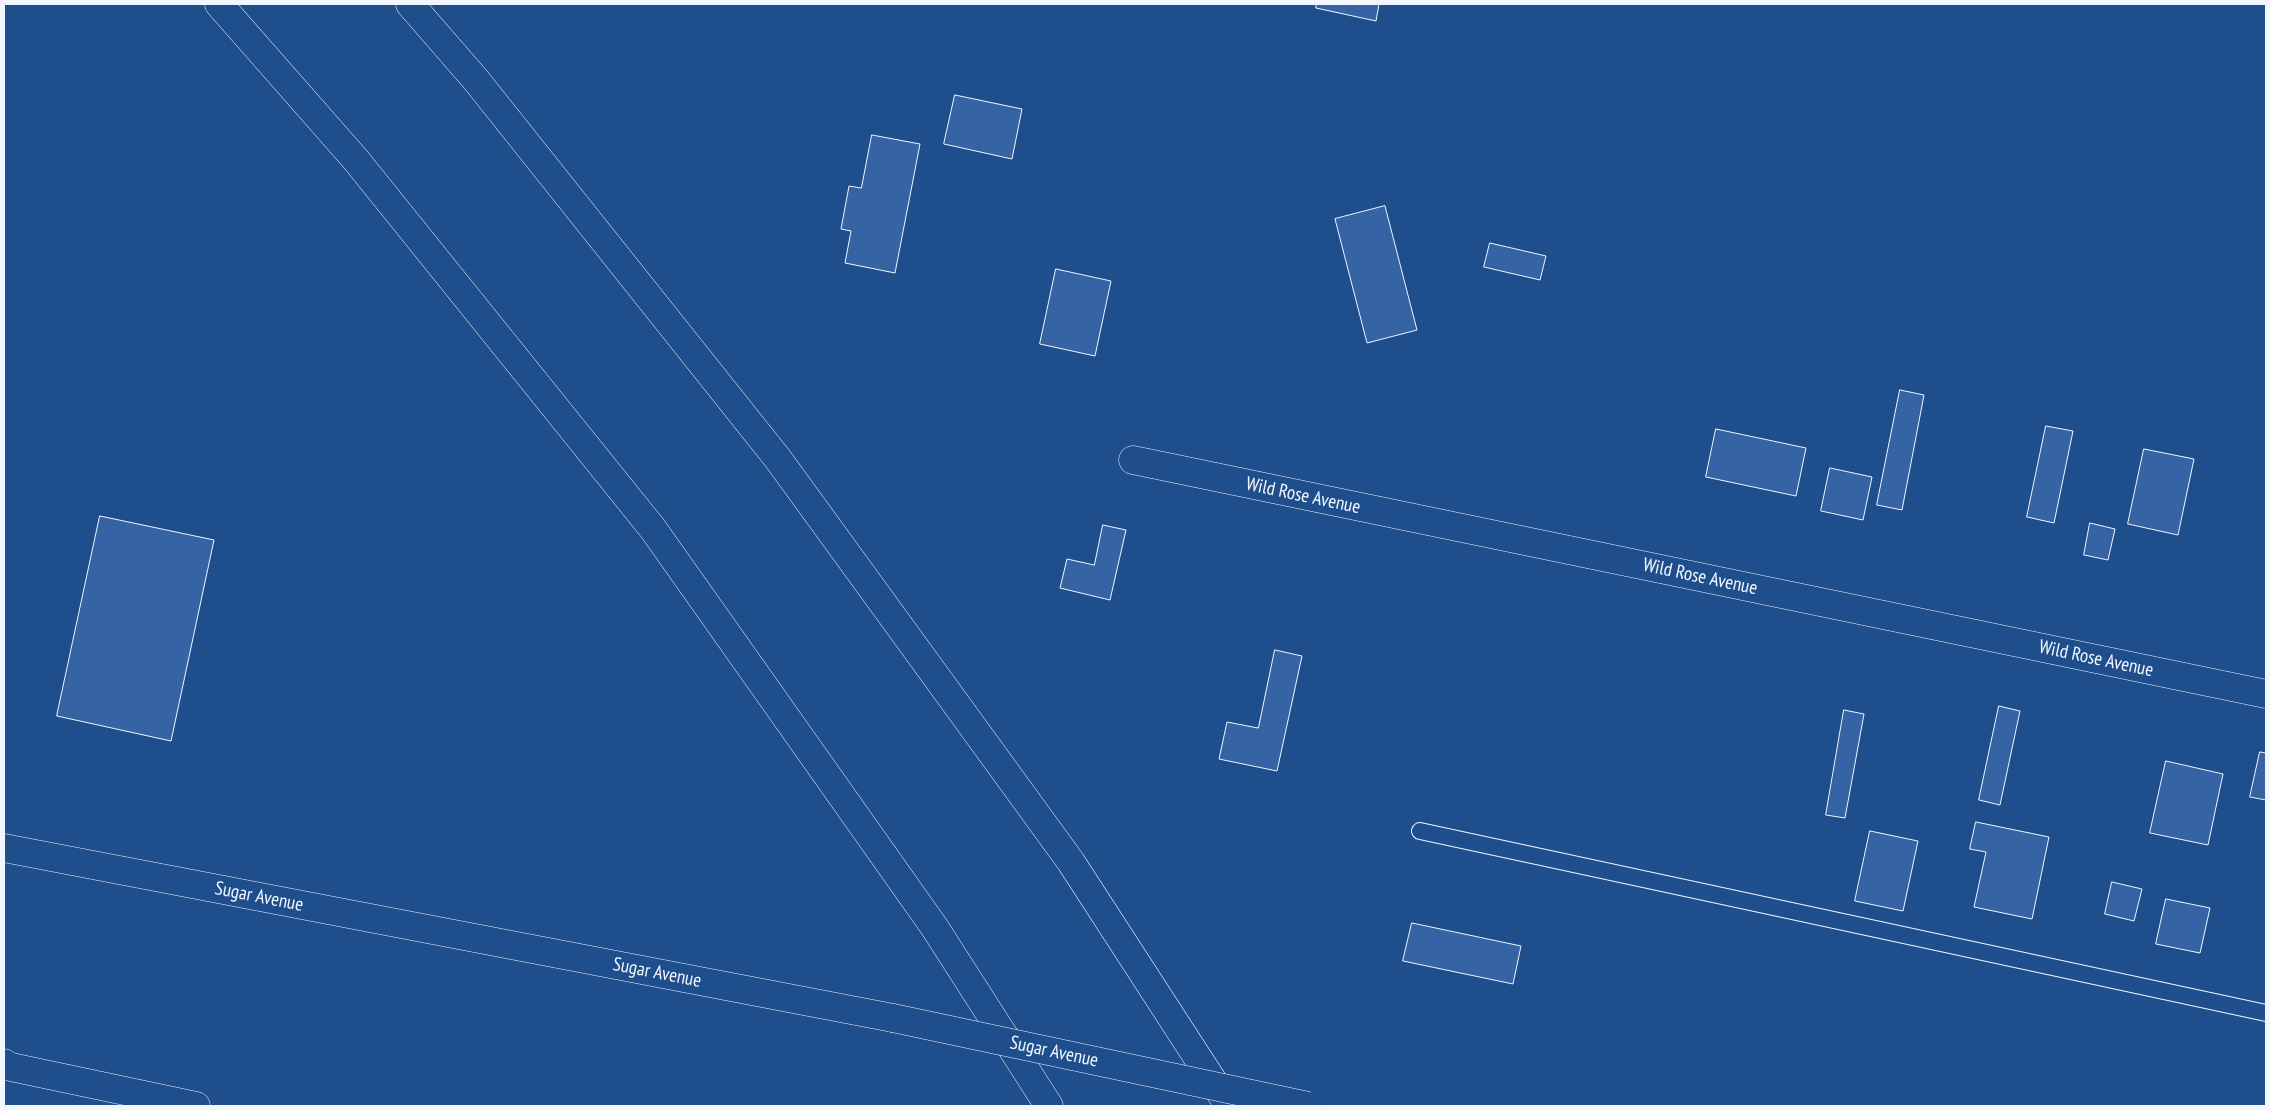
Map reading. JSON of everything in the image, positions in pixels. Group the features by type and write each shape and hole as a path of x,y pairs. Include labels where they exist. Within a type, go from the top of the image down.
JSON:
{"main road":[{"path":"218,4 356,160 653,529 935,928 1049,1106"},
{"path":"410,4 476,80 778,459 1072,862 1229,1106"},
{"name":"Wild Rose Avenue","path":"1133,460 2266,694"},
{"name":"Sugar Avenue","path":"4,848 893,1018 1308,1106"},
{"path":"4,1063 11,1067 138,1100 196,1106"}],"lane":[{"path":"1420,830 2266,1012"}],"building":[{"path":"1317,4 1379,4 1376,21 1316,8"},
{"path":"955,95 1022,109 1012,159 944,144"},
{"path":"872,135 920,144 895,273 845,263 851,231 841,229 849,186 861,188"},
{"path":"1385,206 1417,330 1367,343 1335,219"},
{"path":"1490,243 1546,256 1540,280 1484,267"},
{"path":"1056,269 1111,281 1095,356 1040,344"},
{"path":"1900,390 1924,395 1902,510 1877,505"},
{"path":"2046,426 2073,431 2054,523 2027,517"},
{"path":"1716,429 1806,448 1796,496 1706,477"},
{"path":"2144,449 2194,459 2178,535 2128,524"},
{"path":"1830,468 1872,477 1863,520 1821,511"},
{"path":"100,516 214,540 171,741 57,716"},
{"path":"2090,523 2115,529 2108,560 2084,555"},
{"path":"1103,525 1126,530 1110,600 1060,588 1067,559 1094,565"},
{"path":"1275,650 1302,656 1277,771 1219,759 1227,722 1258,728"},
{"path":"1999,706 2020,711 2000,805 1979,800"},
{"path":"1844,710 1864,714 1845,818 1826,815"},
{"path":"2260,752 2266,753 2266,800 2250,797"},
{"path":"2166,761 2223,774 2208,845 2150,833"},
{"path":"1976,822 2049,837 2032,919 1974,907 1986,852 1970,849"},
{"path":"1870,831 1918,841 1903,911 1855,901"},
{"path":"2112,882 2142,889 2134,921 2105,914"},
{"path":"2166,899 2210,908 2200,953 2156,944"},
{"path":"1412,923 1521,946 1513,984 1403,961"}]}
